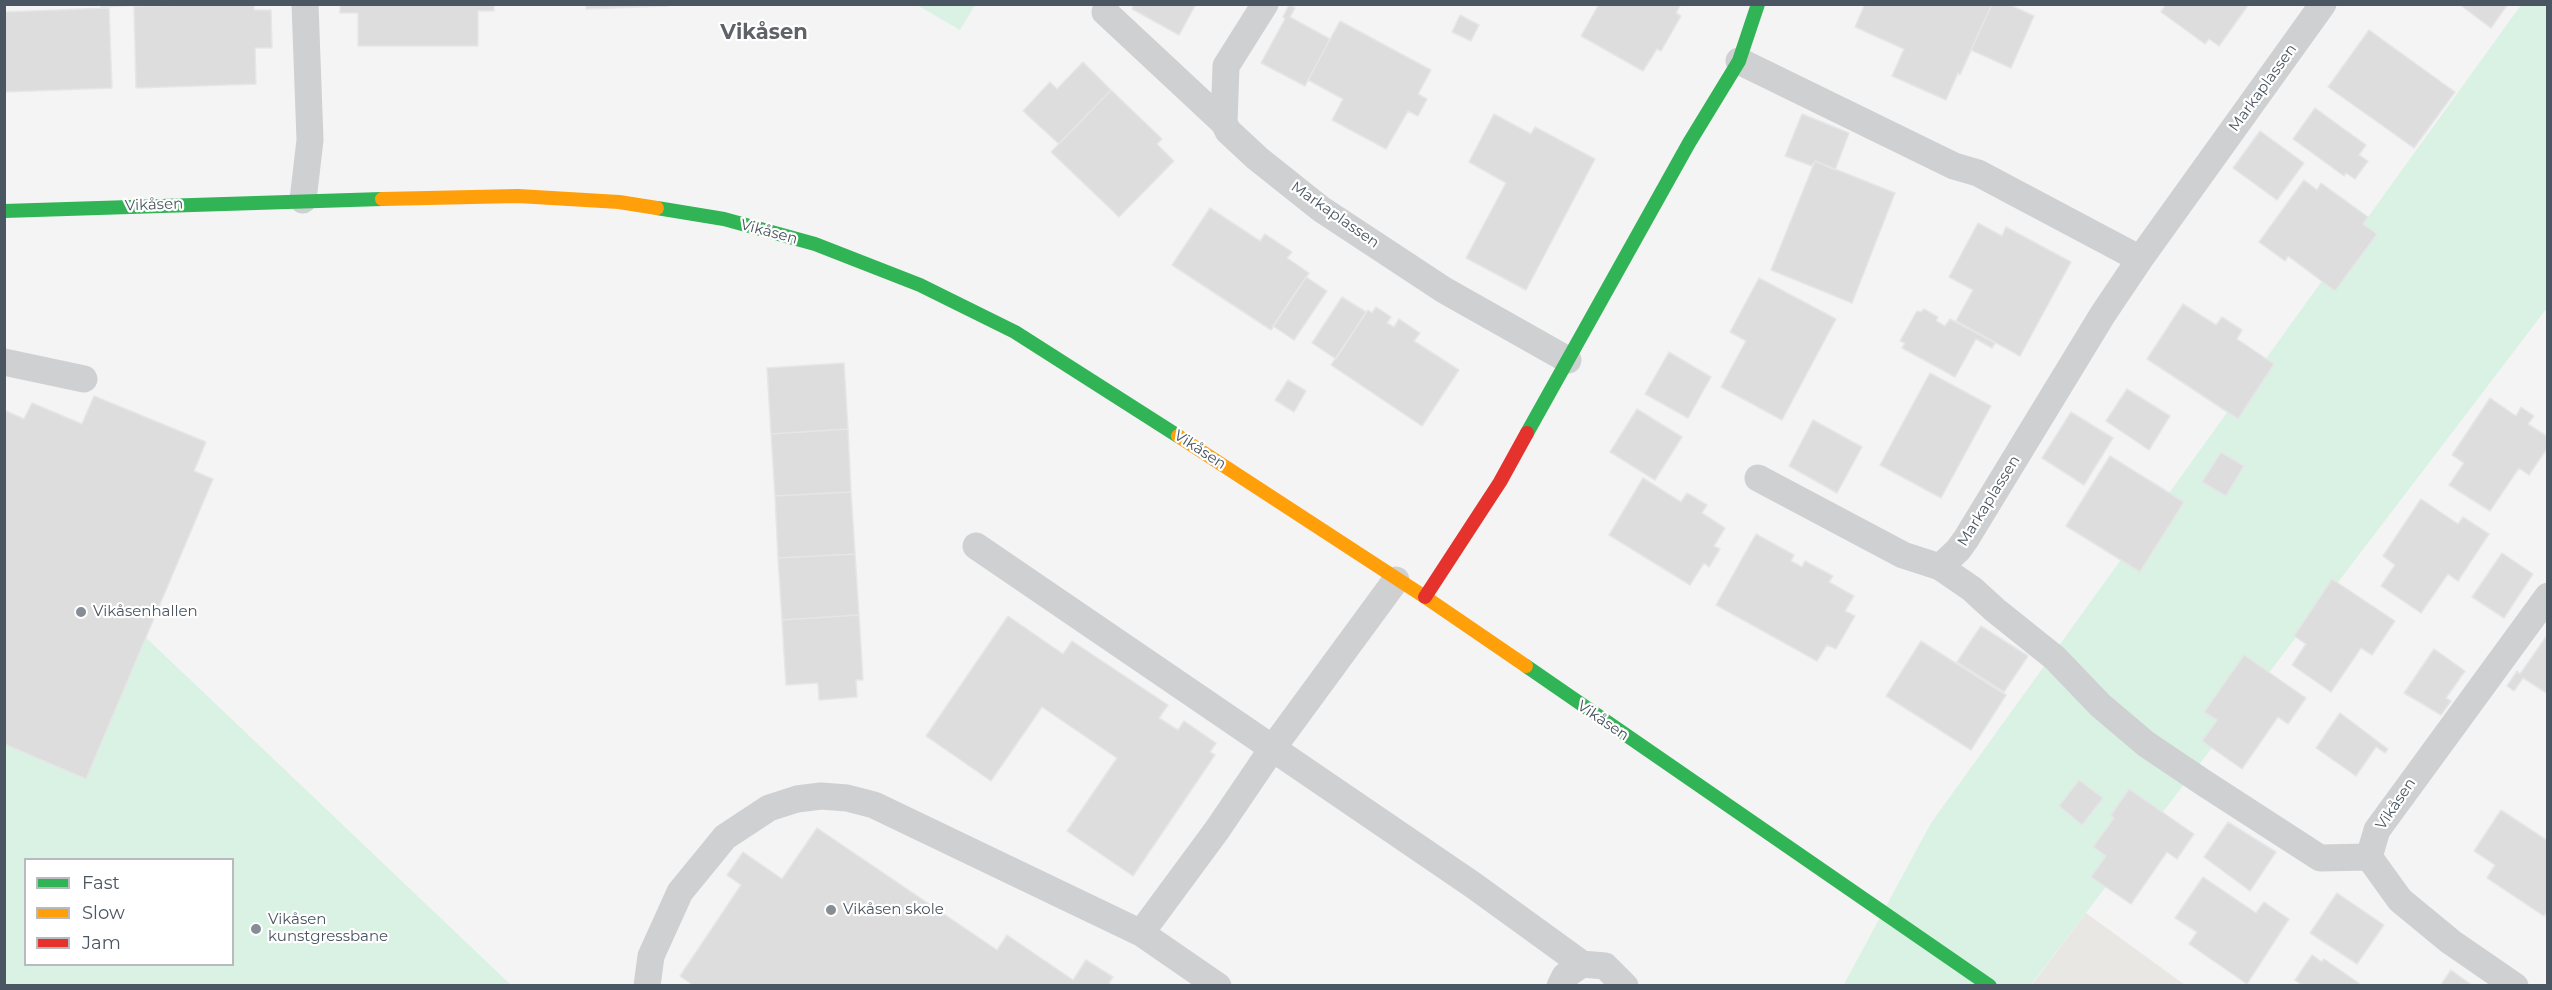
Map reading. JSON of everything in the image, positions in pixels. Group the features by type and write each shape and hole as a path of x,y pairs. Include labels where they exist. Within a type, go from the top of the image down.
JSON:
{"street":[{"path":"1425,597 1500,482 1689,143 1739,61 1758,4"},
{"name":"Vikåsen","path":"4,211 303,200 518,196 619,202 724,219 814,244 920,285 1015,332 1227,467 1425,597 1990,986"}],"lane":[{"path":"303,200 310,140 305,4"},
{"path":"1224,123 1226,66 1264,4"},
{"name":"Markaplassen","path":"1940,567 1966,539 2140,259 2323,4"},
{"name":"Markaplassen","path":"1105,12 1224,123 1228,131 1257,158 1322,208 1444,290 1568,360"},
{"path":"1739,61 1953,166 1978,173 2140,259"},
{"path":"4,362 84,379"},
{"path":"1758,478 1903,555 1940,567 1972,589 2055,658 2100,705 2146,744 2320,858 2369,856 2400,900 2451,942 2515,986"},
{"path":"976,546 1473,885 1582,964 1605,966 1625,986"},
{"path":"1141,933 1217,830 1272,748 1396,580"},
{"name":"Vikåsen","path":"2369,856 2377,830 2547,596"},
{"path":"647,986 651,956 680,892 725,837 770,808 805,798 847,798 874,805 1141,933 1218,986"},
{"path":"1560,986 1565,976 1582,964"}],"shaded area":[{"path":"2086,913 2185,985 2031,986"}],"green space":[{"path":"917,5 975,5 960,30"},
{"path":"2521,5 2547,5 2547,308 2031,985 1843,986 1931,823"},
{"path":"36,533 511,985 5,986 5,535"}],"building":[{"path":"101,4 141,4 141,5 101,7"},
{"path":"254,4 254,10 271,10 272,48 255,48 256,84 136,88 134,6"},
{"path":"340,4 494,4 494,11 478,11 478,46 358,46 358,13 340,13"},
{"path":"586,4 668,4 668,6 586,9"},
{"path":"1134,4 1193,4 1195,6 1179,35 1132,9"},
{"path":"1599,4 1681,4 1676,13 1681,16 1661,51 1657,49 1643,71 1581,36"},
{"path":"1865,4 1992,4 1960,75 1958,73 1946,100 1892,76 1904,49 1855,27"},
{"path":"1992,4 2008,4 2034,16 2011,68 1971,50"},
{"path":"2166,4 2249,4 2219,46 2209,39 2205,44 2161,12"},
{"path":"2459,4 2508,4 2491,28"},
{"path":"1289,5 1295,8 1290,17 1330,39 1305,86 1261,63 1285,19 1283,17"},
{"path":"109,8 112,88 4,92 4,12"},
{"path":"1460,15 1479,25 1471,41 1452,32"},
{"path":"1340,21 1431,70 1418,94 1427,99 1418,116 1408,111 1386,149 1332,120 1343,99 1308,80"},
{"path":"2369,30 2455,92 2414,148 2328,87"},
{"path":"1083,62 1111,90 1059,144 1023,111 1050,82 1057,89"},
{"path":"1111,90 1162,139 1157,144 1174,161 1119,217 1051,152"},
{"path":"2315,108 2366,145 2359,155 2368,161 2355,179 2346,173 2344,176 2293,139"},
{"path":"1494,114 1531,134 1535,127 1595,159 1526,290 1466,258 1506,183 1469,162"},
{"path":"1802,114 1849,133 1835,170 1815,161 1812,166 1785,156"},
{"path":"2260,131 2304,163 2277,200 2233,168"},
{"path":"1815,161 1895,193 1852,303 1771,270"},
{"path":"2304,180 2317,190 2321,183 2368,217 2363,224 2377,234 2335,291 2288,256 2285,261 2259,242"},
{"path":"1210,208 1260,241 1265,234 1292,252 1287,258 1309,273 1271,330 1172,265"},
{"path":"1978,223 2002,236 2006,227 2071,262 2020,356 1956,321 1973,290 1949,277"},
{"path":"1306,277 1327,291 1294,340 1273,326"},
{"path":"1759,278 1836,319 1782,420 1721,387 1746,341 1730,332"},
{"path":"1342,297 1366,312 1336,359 1312,343"},
{"path":"2183,304 2216,325 2222,317 2242,330 2237,339 2274,364 2238,419 2147,359"},
{"path":"1376,307 1391,317 1387,323 1394,327 1399,319 1420,333 1414,341 1459,370 1422,426 1331,365 1368,310 1372,313"},
{"path":"1924,309 1938,317 1936,321 1945,326 1950,319 1995,343 1992,348 1976,339 1955,377 1902,348 1905,343 1900,341 1917,311 1921,312"},
{"path":"1669,352 1711,377 1688,418 1645,394"},
{"path":"844,363 848,429 771,434 767,368"},
{"path":"1930,373 1991,406 1941,498 1880,465"},
{"path":"1288,380 1306,391 1294,412 1275,400"},
{"path":"2127,389 2170,416 2149,450 2106,421"},
{"name":"Vikåsenhallen","path":"94,396 206,442 194,471 213,479 86,779 4,744 4,410 24,419 32,403 82,424"},
{"path":"2490,398 2516,416 2521,407 2534,416 2528,424 2548,437 2548,447 2529,475 2519,468 2490,511 2449,485 2464,463 2452,455"},
{"path":"1637,409 1682,437 1655,480 1610,452"},
{"path":"2071,412 2113,438 2084,485 2042,458"},
{"path":"1813,420 1862,447 1837,493 1789,466"},
{"path":"848,429 851,492 775,496 771,434"},
{"path":"2221,452 2244,466 2226,496 2202,482"},
{"path":"2110,456 2184,502 2140,572 2066,526"},
{"path":"1643,478 1681,502 1687,493 1707,505 1702,513 1725,528 1714,546 1720,549 1709,567 1704,563 1690,585 1609,535"},
{"path":"851,492 855,554 778,558 775,496"},
{"path":"2421,499 2458,524 2463,517 2489,534 2458,581 2448,574 2421,613 2381,586 2395,565 2383,556"},
{"path":"1756,534 1794,555 1791,561 1802,567 1805,561 1833,576 1829,582 1854,596 1845,611 1855,616 1836,649 1827,645 1817,661 1716,605"},
{"path":"2502,553 2533,574 2504,618 2472,597"},
{"path":"855,554 859,615 782,620 778,558"},
{"path":"2332,579 2395,621 2372,655 2361,648 2331,692 2292,665 2306,644 2294,636"},
{"path":"859,615 863,680 856,680 857,697 819,700 818,683 786,685 782,620"},
{"path":"1008,616 1063,654 1072,641 1168,705 1159,718 1178,730 1184,721 1216,743 1210,752 1215,755 1133,876 1067,831 1117,758 1042,707 991,781 926,736"},
{"path":"1981,626 2028,656 2004,692 1957,662"},
{"path":"2548,634 2548,694 2523,678 2514,691 2507,686 2517,671 2520,674"},
{"path":"1921,641 2006,695 1971,750 1886,696"},
{"path":"2434,649 2465,671 2446,698 2451,701 2441,715 2404,693"},
{"path":"2244,655 2306,698 2288,724 2278,717 2242,769 2202,741 2217,720 2204,712"},
{"path":"2340,713 2388,749 2385,753 2376,747 2356,776 2316,748"},
{"path":"2079,780 2103,798 2082,825 2059,806"},
{"path":"2129,789 2194,834 2177,859 2167,852 2131,904 2091,877 2106,856 2093,847 2114,818 2111,815"},
{"path":"2501,810 2548,841 2548,910 2544,916 2487,878 2495,865 2474,851"},
{"path":"2228,822 2276,852 2250,891 2204,857"},
{"name":"Vikåsen skole","path":"817,828 997,950 1007,935 1073,980 1086,960 1113,977 1109,983 1113,986 694,986 680,976 741,885 727,875 743,852 782,879"},
{"path":"2203,877 2256,913 2264,902 2289,919 2247,984 2189,944 2197,932 2175,918"},
{"path":"2337,893 2384,925 2357,964 2310,933"},
{"path":"2312,955 2322,962 2324,959 2363,986 2303,986 2295,980"},
{"path":"2451,970 2473,986 2440,986"}],"traffic: fast":[{"path":"1527,433 1689,143 1739,61 1758,4"},
{"path":"4,211 382,199"},
{"path":"657,208 724,219 815,244 920,285 1015,332 1178,436"},
{"path":"1526,666 1990,986"}],"traffic: slow":[{"path":"382,199 518,196 619,202 657,208"},
{"path":"1178,436 1425,597 1526,666"}],"traffic: jam":[{"path":"1425,597 1500,482 1527,433"}],"place":[{"name":"Vikåsenhallen","path":"81,612"},
{"name":"Vikåsen skole","path":"831,910"},
{"name":"Vikåsen kunstgressbane","path":"256,929"}],"district":[{"name":"Vikåsen","path":"764,33"}]}
